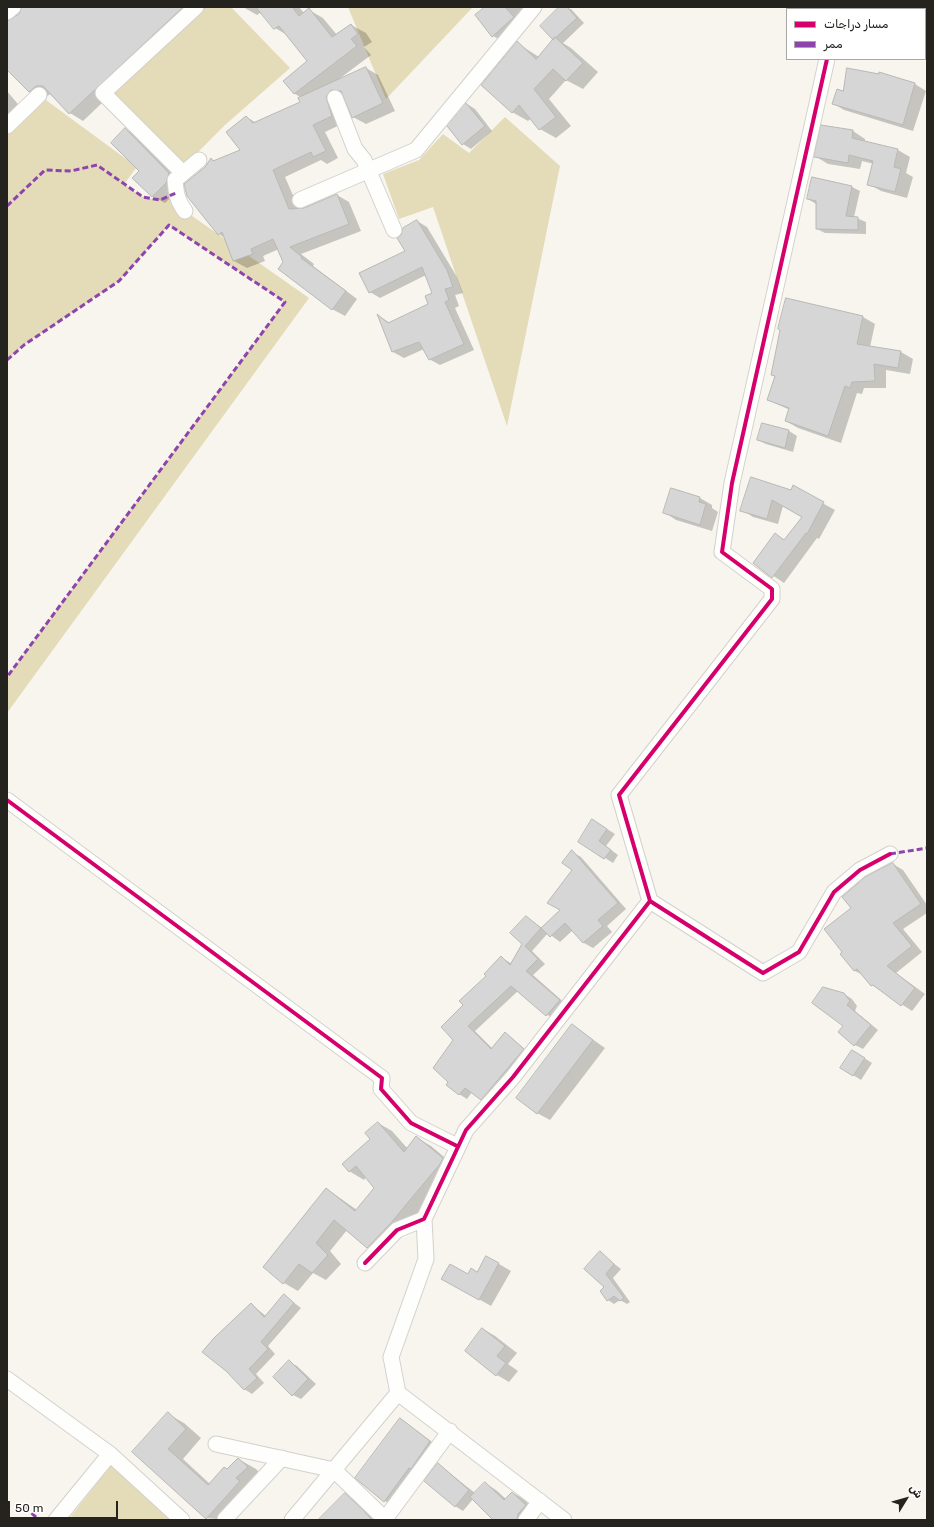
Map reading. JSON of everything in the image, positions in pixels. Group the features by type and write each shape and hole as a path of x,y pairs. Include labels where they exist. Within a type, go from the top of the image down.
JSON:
{"street":[{"path":"7,12 13,7"},
{"path":"183,173 103,93 196,7"},
{"path":"300,200 416,150 534,7"},
{"path":"827,60 732,483 722,552 772,590 772,599 619,795 650,901 763,973 799,952 834,892 860,870 890,854"},
{"path":"7,126 39,95"},
{"path":"335,98 355,149 364,160 394,230"},
{"path":"185,211 179,203 176,193 175,180 199,160"},
{"path":"7,800 382,1078 381,1089 412,1123 457,1146"},
{"path":"564,1520 450,1431 398,1393 391,1357 426,1259 424,1219 457,1146 466,1130 513,1077 650,901"},
{"path":"365,1263 397,1230 424,1219"},
{"path":"7,1379 110,1454 182,1520"},
{"path":"292,1520 398,1393"},
{"path":"216,1444 334,1470 385,1520 450,1431"},
{"path":"56,1520 110,1454"},
{"path":"225,1519 282,1458"},
{"path":"526,1520 540,1501"}],"shaded area":[{"path":"207,7 231,7 290,68 225,125 184,166 111,93"},
{"path":"348,7 473,7 386,99"},
{"path":"39,95 137,167 124,184 137,193 148,198 160,198 176,193 185,211 309,298 7,713 7,677 285,302 169,225 119,281 24,345 7,360 7,126"},
{"path":"505,117 560,166 507,426 433,207 399,219 383,174 419,160 443,134 469,153"},
{"path":"112,1464 172,1520 68,1520"}],"building":[{"path":"22,7 183,7 69,114 43,86 36,86 29,92 7,70 7,21 19,14"},
{"path":"256,7 292,7 299,16 309,8 332,37 351,24 358,34 351,39 357,46 294,94 283,81 307,61 279,26 274,29"},
{"path":"485,7 505,7 514,17 492,37 475,15"},
{"path":"559,7 567,7 577,18 553,40 540,26"},
{"path":"555,37 583,63 566,81 553,69 534,89 556,117 539,130 519,105 512,113 481,85 517,41 536,59"},
{"path":"366,67 383,103 352,118 341,91 331,90 326,97 332,116 313,125 326,151 313,157 311,152 273,170 289,209 304,208 337,194 349,224 290,247 302,257 301,258 346,291 332,310 278,269 283,262 273,239 251,249 253,254 233,261 222,232 218,235 187,196 184,184 205,167 211,158 213,161 240,150 226,132 246,116 253,123 300,102 298,98"},
{"path":"847,68 879,74 879,72 915,83 903,125 832,104 837,89 843,91"},
{"path":"466,103 485,126 462,145 447,126"},
{"path":"821,125 853,130 852,138 898,149 894,167 901,169 895,192 867,185 873,161 849,155 848,163 814,157"},
{"path":"125,128 169,173 166,183 152,197 132,178 139,171 111,143"},
{"path":"812,177 852,186 846,216 858,217 858,230 816,229 816,201 807,199"},
{"path":"417,220 447,270 453,287 445,289 449,300 445,302 464,344 429,360 419,342 392,352 377,314 388,323 428,304 425,296 432,293 422,267 369,293 359,273 405,251 397,238 401,235 403,228"},
{"path":"786,298 863,316 857,344 901,351 898,368 874,364 875,381 852,382 850,388 845,386 828,436 785,421 789,408 767,400 775,376 771,375 780,330 778,329"},
{"path":"762,423 789,430 785,448 757,440"},
{"path":"751,477 791,490 793,485 824,502 807,534 806,533 772,578 753,563 775,533 784,540 802,517 772,500 767,519 740,511"},
{"path":"671,488 700,497 699,502 706,504 700,525 663,513"},
{"path":"592,819 607,829 599,841 611,850 604,859 578,842"},
{"path":"572,850 618,903 598,920 603,926 583,943 565,923 550,937 541,928 560,910 547,903 572,870 562,863"},
{"path":"893,863 921,904 893,923 912,946 887,966 915,988 901,1006 873,985 871,986 857,969 854,971 840,954 842,952 824,929 851,908 842,897 865,877"},
{"path":"526,916 541,928 525,946 538,959 526,971 560,1000 546,1016 511,986 468,1026 491,1049 505,1032 524,1049 481,1100 465,1088 459,1095 446,1085 448,1082 433,1068 453,1040 441,1027 463,1005 459,1001 486,976 484,974 501,956 510,965 522,944 510,933"},
{"path":"823,987 844,993 850,1001 847,1005 871,1025 854,1046 838,1032 843,1026 812,1003"},
{"path":"572,1024 593,1040 537,1114 516,1098"},
{"path":"852,1050 865,1058 853,1076 840,1068"},
{"path":"378,1122 404,1152 416,1136 443,1158 440,1164 390,1224 367,1248 334,1220 316,1243 328,1255 312,1273 299,1264 283,1284 263,1267 326,1188 355,1211 374,1188 356,1166 349,1172 342,1164 370,1139 365,1133"},
{"path":"600,1251 614,1264 606,1274 624,1298 620,1301 614,1296 607,1301 600,1291 604,1287 584,1269"},
{"path":"486,1256 499,1263 479,1300 441,1279 450,1264 468,1274 471,1268 477,1272"},
{"path":"284,1294 294,1303 261,1342 268,1349 249,1369 257,1378 244,1390 226,1371 202,1352 214,1338 251,1303 264,1317"},
{"path":"482,1328 505,1346 497,1356 506,1363 496,1376 465,1351"},
{"path":"289,1360 308,1379 292,1396 273,1377"},
{"path":"168,1412 186,1429 168,1449 208,1485 224,1467 227,1469 238,1458 248,1467 236,1478 240,1481 206,1519 132,1452"},
{"path":"400,1418 430,1441 411,1469 409,1468 384,1502 355,1478"},
{"path":"438,1463 469,1490 455,1507 424,1481"},
{"path":"485,1482 504,1500 512,1492 526,1505 518,1514 517,1520 493,1520 470,1497"},
{"path":"345,1493 372,1520 318,1520"}],"marked path":[{"path":"7,206 45,170 71,171 97,165 143,197 160,200 176,193"},
{"path":"7,360 24,345 119,281 169,225 285,302 7,677"},
{"path":"890,854 927,848"},
{"path":"25,1507 39,1520"}],"cycle path":[{"path":"650,901 619,795 772,599 772,589 722,552 732,483 827,60"},
{"path":"7,800 382,1078 381,1089 411,1123 457,1146"},
{"path":"365,1263 397,1230 424,1219 466,1130 513,1077 650,901 763,973 799,952 834,892 860,870 890,854"}]}
